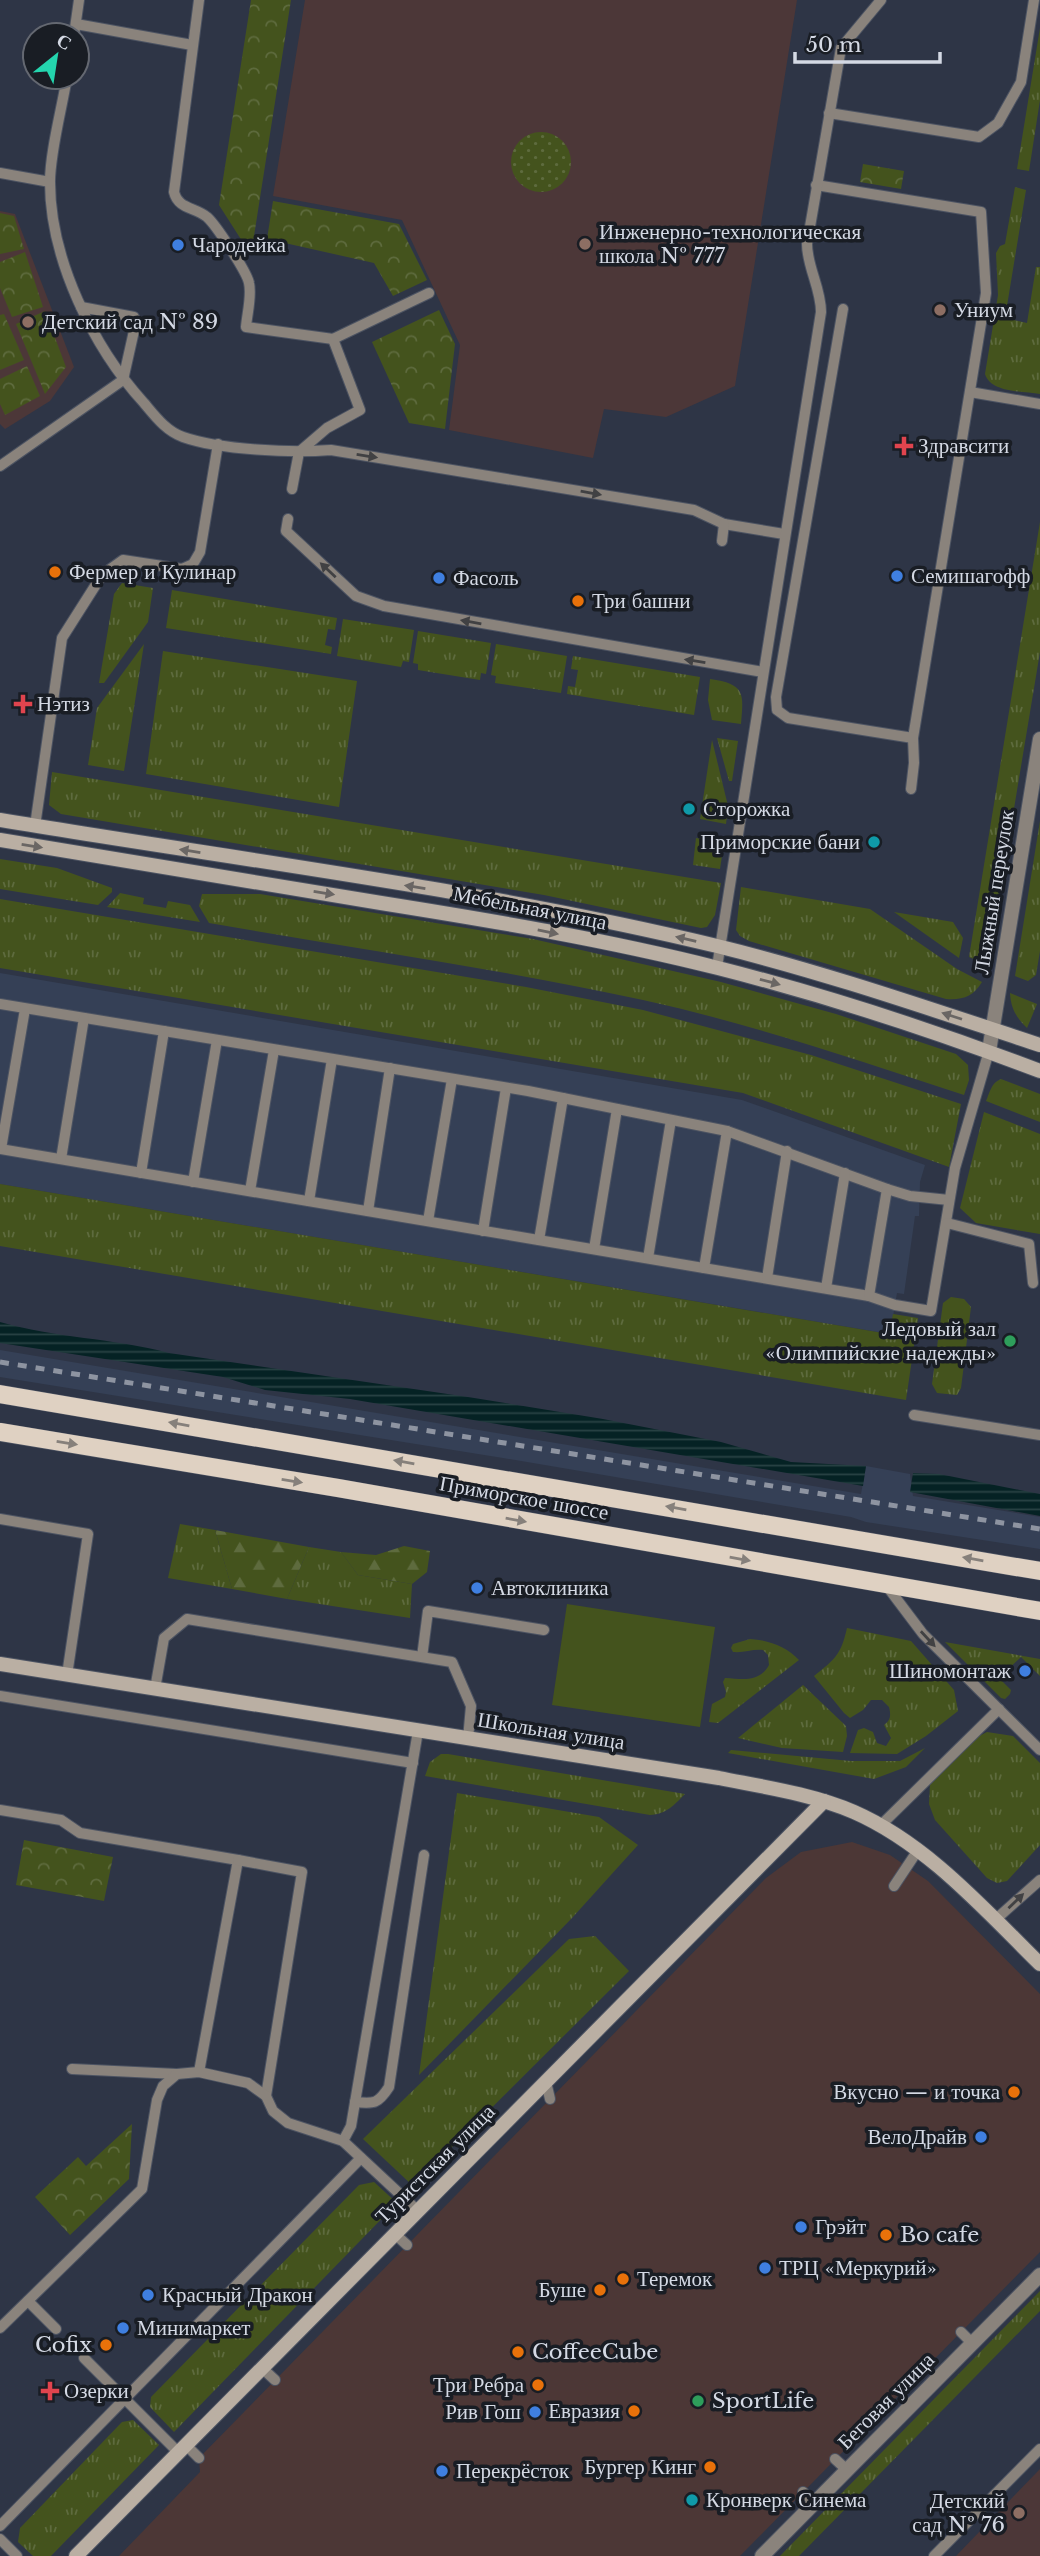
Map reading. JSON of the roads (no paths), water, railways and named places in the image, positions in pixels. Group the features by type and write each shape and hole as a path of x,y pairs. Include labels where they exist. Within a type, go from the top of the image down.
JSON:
{"main road":[{"name":"Приморское шоссе","path":"0,1394 1040,1571"},
{"name":"Приморское шоссе","path":"0,1432 338,1488 1040,1611"}],"street":[{"name":"Лыжный переулок","path":"989,1051 1040,739"},
{"name":"Мебельная улица","path":"0,820 499,901 719,947 854,984 1040,1045"},
{"name":"Мебельная улица","path":"0,841 494,921 717,967 848,1005 989,1051 1040,1071"},
{"name":"Школьная улица","path":"0,1664 719,1778 824,1801 855,1812 918,1850 1040,1964"},
{"name":"Туристская улица","path":"76,2556 824,1801"},
{"name":"Беговая улица","path":"762,2556 1040,2275"}],"lane":[{"path":"76,21 79,0"},
{"path":"199,0 174,192 176,200 210,219 244,271 250,284 246,327 333,339 429,293"},
{"path":"717,967 821,312 821,298 807,256 807,244 829,113 841,48 881,0"},
{"path":"829,113 979,137 998,123 1021,82 1034,0"},
{"path":"91,31 192,45"},
{"path":"65,91 50,182 58,239 69,278 81,307 123,380 165,427 183,437 218,444 299,452 331,450 695,510 724,524 784,534"},
{"path":"0,173 50,182"},
{"path":"817,185 981,212 986,293 913,738 911,789"},
{"path":"0,466 123,380 136,322 134,317 81,307"},
{"path":"843,309 776,698 777,710 788,718 913,738"},
{"path":"292,489 299,452 327,428 360,410 333,339"},
{"path":"970,392 1040,404"},
{"path":"35,826 62,638 102,575 123,560 182,569 193,564 200,552 218,444"},
{"path":"288,519 286,531 346,587 356,596 384,606 763,672"},
{"path":"722,541 724,524"},
{"path":"0,1004 506,1088 727,1131 909,1196 949,1200"},
{"path":"25,1009 0,1149 767,1278 869,1296 895,1305 931,1311 949,1200 989,1051"},
{"path":"61,1159 84,1018"},
{"path":"141,1172 164,1031"},
{"path":"193,1182 216,1040"},
{"path":"250,1191 274,1050"},
{"path":"309,1201 332,1059"},
{"path":"368,1211 390,1069"},
{"path":"428,1221 452,1079"},
{"path":"483,1231 506,1088"},
{"path":"539,1240 563,1098"},
{"path":"594,1249 617,1109"},
{"path":"648,1258 671,1120"},
{"path":"704,1268 727,1131"},
{"path":"767,1278 787,1151"},
{"path":"826,1289 845,1173"},
{"path":"869,1296 887,1189"},
{"path":"947,1223 1030,1244 1032,1283"},
{"path":"914,1415 1040,1435"},
{"path":"0,1519 88,1534 67,1675"},
{"path":"886,1586 923,1634 1040,1750"},
{"path":"422,1657 428,1611 544,1630"},
{"path":"155,1689 164,1638 187,1619 452,1661 471,1706 468,1738"},
{"path":"0,1696 413,1763"},
{"path":"880,1826 999,1709"},
{"path":"343,2141 351,2126 418,1731"},
{"path":"0,1810 61,1820 80,1833 302,1872 266,2096"},
{"path":"894,1886 918,1850"},
{"path":"355,2102 372,2104 382,2097 389,2087 424,1856"},
{"path":"198,2072 238,1860"},
{"path":"995,1920 1038,1881"},
{"path":"72,2069 177,2074 198,2072 248,2083 266,2096 273,2111 288,2123 343,2141 418,2211"},
{"path":"0,2328 142,2189 157,2100 163,2086 177,2074"},
{"path":"546,2082 550,2099"},
{"path":"0,2526 361,2158"},
{"path":"395,2234 407,2245"},
{"path":"28,2301 56,2329"},
{"path":"961,2332 972,2343"},
{"path":"84,2358 124,2399 182,2449 199,2458"},
{"path":"262,2368 275,2380"},
{"path":"934,2556 1040,2449"},
{"path":"835,2459 847,2470"},
{"path":"803,2492 814,2503"},
{"path":"0,2539 17,2556"}],"railway":[{"path":"0,1362 1040,1529"}],"place":[{"name":"Инженерно-технологическая школа № 777","path":"585,244"},
{"name":"Чародейка","path":"178,245"},
{"name":"Униум","path":"940,310"},
{"name":"Детский сад № 89","path":"28,322"},
{"name":"Здравсити","path":"904,446"},
{"name":"Фермер и Кулинар","path":"55,572"},
{"name":"Семишагофф","path":"897,576"},
{"name":"Фасоль","path":"439,578"},
{"name":"Три башни","path":"578,601"},
{"name":"Нэтиз","path":"23,704"},
{"name":"Сторожка","path":"689,809"},
{"name":"Приморские бани","path":"874,842"},
{"name":"Ледовый зал «Олимпийские надежды»","path":"1010,1341"},
{"name":"Автоклиника","path":"477,1588"},
{"name":"Шиномонтаж","path":"1025,1671"},
{"name":"Вкусно — и точка","path":"1014,2092"},
{"name":"ВелоДрайв","path":"981,2137"},
{"name":"Грэйт","path":"801,2227"},
{"name":"Bo cafe","path":"886,2235"},
{"name":"ТРЦ «Меркурий»","path":"765,2268"},
{"name":"Теремок","path":"623,2279"},
{"name":"Буше","path":"600,2290"},
{"name":"Красный Дракон","path":"148,2295"},
{"name":"Минимаркет","path":"123,2328"},
{"name":"Cofix","path":"106,2345"},
{"name":"CoffeeCube","path":"518,2352"},
{"name":"Три Ребра","path":"538,2385"},
{"name":"Озерки","path":"50,2391"},
{"name":"SportLife","path":"698,2401"},
{"name":"Евразия","path":"634,2411"},
{"name":"Рив Гош","path":"535,2412"},
{"name":"Бургер Кинг","path":"710,2467"},
{"name":"Перекрёсток","path":"442,2471"},
{"name":"Кронверк Синема","path":"692,2500"},
{"name":"Детский сад № 76","path":"1019,2513"}]}
